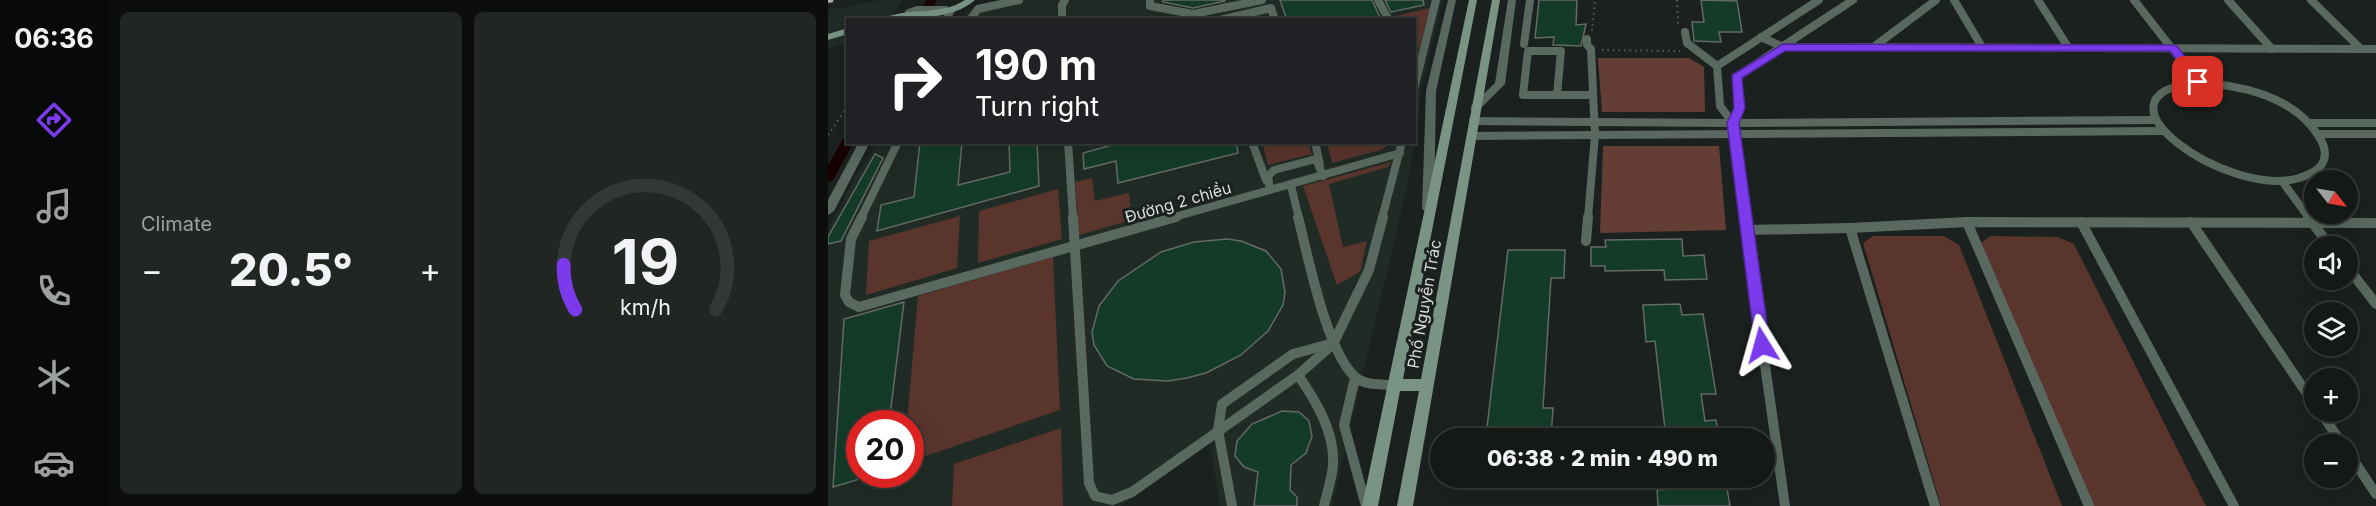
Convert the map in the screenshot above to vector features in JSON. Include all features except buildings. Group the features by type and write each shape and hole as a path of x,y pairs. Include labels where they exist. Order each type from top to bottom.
{"main road":[{"path":"892,18 914,12 946,13 971,0"},
{"name":"Phố Nguyễn Trác","path":"1368,506 1395,385 1473,0"},
{"name":"Phố Nguyễn Trác","path":"1405,506 1496,0"},
{"path":"828,38 846,32"},
{"path":"1395,385 1427,385"}],"street":[{"name":"Phố Nguyễn Trác","path":"1427,227 1431,91 1452,0"},
{"path":"1475,108 1500,84 1512,0"},
{"path":"828,211 864,144"}],"lane":[{"path":"971,18 978,9 1019,0"},
{"path":"1062,18 1063,0"},
{"path":"1150,0 1150,6 1190,14 1262,0"},
{"path":"1378,0 1388,18"},
{"path":"1416,71 1436,0"},
{"path":"1520,0 1530,0 1524,44"},
{"path":"1717,66 1819,0"},
{"path":"1733,123 1740,108 1736,77 1853,0"},
{"path":"1875,46 1936,0"},
{"path":"1954,0 1982,46"},
{"path":"2038,0 2068,47"},
{"path":"2134,0 2198,82"},
{"path":"2228,0 2272,49"},
{"path":"2311,0 2361,49"},
{"path":"1228,18 1271,8 1274,18"},
{"path":"1685,32 1687,43 1717,66 1720,106 1733,123 1785,506"},
{"path":"1761,37 1783,47 2376,49"},
{"path":"1586,241 1595,122 1591,49 1587,45 1587,39"},
{"path":"1557,95 1561,51 1528,51 1523,95 1557,95 1593,95"},
{"path":"2198,82 2221,83 2270,97 2310,123 2320,134 2326,161 2318,171 2302,178 2282,181 2255,179 2226,172 2178,147 2162,131 2155,120 2152,108 2156,97 2165,89 2198,82"},
{"path":"1473,121 1733,123 2155,120"},
{"path":"2310,123 2376,123"},
{"path":"1470,136 2162,131"},
{"path":"2320,134 2376,134"},
{"name":"Đường 2 chiều","path":"897,144 851,239 845,295 853,305 859,307 1270,190 1291,186 1400,153"},
{"path":"1068,144 1090,491 1103,500 1122,497 1298,375 1333,344 1369,270 1402,144"},
{"path":"1253,144 1270,190"},
{"path":"1315,144 1323,176"},
{"path":"1270,190 1268,174 1283,167 1316,159 1323,176"},
{"path":"2282,181 2304,213"},
{"path":"1291,186 1333,344 1355,378 1372,384 1395,385"},
{"path":"1746,230 1967,222 2304,224"},
{"path":"1967,222 2089,506"},
{"path":"2082,222 2234,506"},
{"path":"2191,222 2304,389"},
{"path":"2312,224 2322,236"},
{"path":"2358,224 2376,224"},
{"path":"1850,228 1935,506"},
{"path":"2358,280 2376,303"},
{"path":"1232,506 1218,430 1222,404 1293,354 1333,344"},
{"path":"1298,375 1330,438 1334,456 1324,506"},
{"path":"1355,378 1344,425 1368,506"},
{"path":"2358,467 2376,494"}],"path":[{"path":"1594,0 1591,49 1698,52"},
{"path":"828,135 846,109"}],"shaded area":[{"path":"880,0 904,0 889,18 846,18 846,43 828,49 828,10"},
{"path":"1003,0 1443,0 1422,88 1416,133 1416,18 960,18 974,6"},
{"path":"1430,8 1418,53 1416,54 1416,18 1392,17"},
{"path":"1598,58 1689,58 1704,67 1705,112 1602,112"},
{"path":"876,144 1414,144 1409,178 1332,506 1220,506 1210,444 1121,506 828,506 828,230 855,177"},
{"path":"1263,144 1308,144 1312,154 1268,165"},
{"path":"1327,144 1391,144 1380,150 1332,163"},
{"path":"1603,146 1719,146 1726,230 1600,233"},
{"path":"1391,162 1388,167 1329,184 1343,247 1367,241 1360,272 1337,285 1303,186"},
{"path":"1092,178 1095,201 1129,193 1132,220 1079,235 1075,182"},
{"path":"1058,189 1062,239 978,263 979,211"},
{"path":"960,216 957,268 866,295 869,241"},
{"path":"1873,236 1944,236 1959,245 2062,506 1941,506 1863,243"},
{"path":"1990,236 2058,237 2074,244 2206,506 2091,506 1981,243"},
{"path":"1053,257 1060,410 924,457 924,410 908,410 918,296"},
{"path":"1061,428 1063,506 952,506 954,464"}],"waterway":[{"path":"919,18 932,0"},
{"path":"828,177 847,144"}],"railway":[{"path":"828,1 833,0"}],"route":[{"path":"1762,345 1733,123 1740,108 1736,77 1783,47 2173,48 2198,82"}]}
